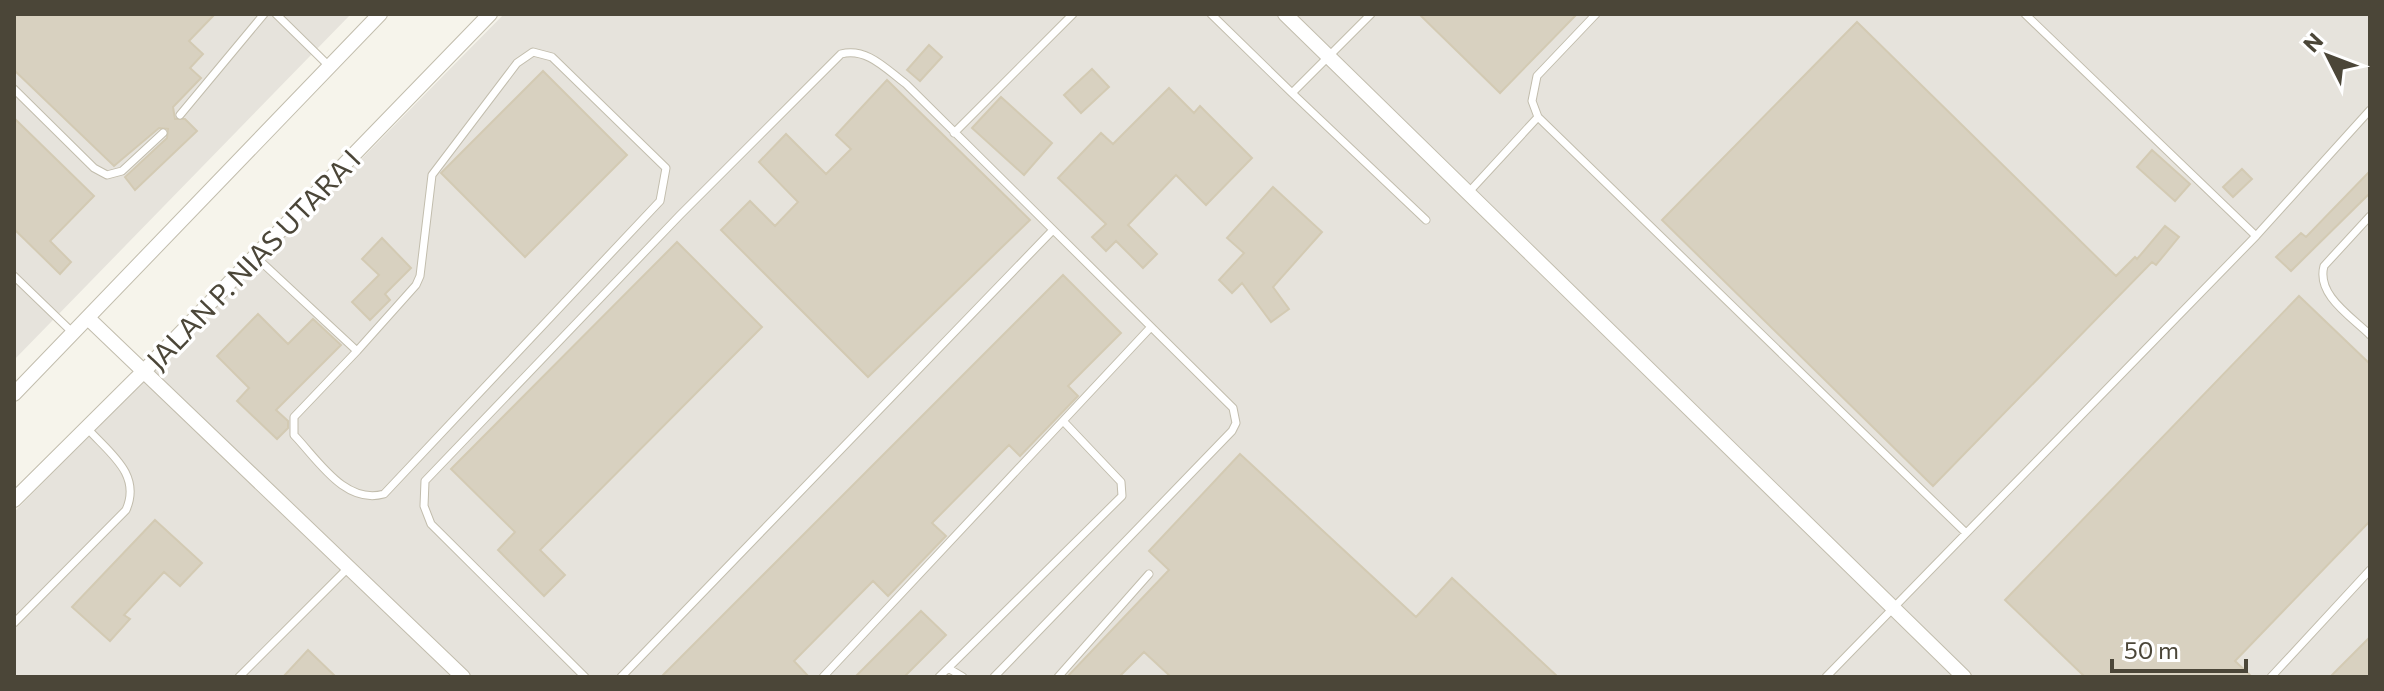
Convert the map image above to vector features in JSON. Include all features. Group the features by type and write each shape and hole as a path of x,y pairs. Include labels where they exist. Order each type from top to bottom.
{"street":[{"name":"JALAN P. NIAS UTARA I","path":"14,500 145,370 490,14"},
{"path":"1285,14 1964,677"},
{"path":"14,394 377,15"},
{"path":"89,319 463,677"}],"lane":[{"path":"180,115 264,14"},
{"path":"276,14 328,65"},
{"path":"954,133 1073,14"},
{"path":"1211,14 1426,220"},
{"path":"1292,93 1371,14"},
{"path":"1596,14 1537,76 1532,101 1538,117 1966,533"},
{"path":"2025,14 2256,236"},
{"path":"533,52 552,57 666,168 660,201 384,494 373,497 362,497 344,488 294,435 294,417 357,351 420,276 432,175 517,63 533,52"},
{"path":"585,677 431,524 424,506 425,481 680,215 841,54 859,52 906,84 1051,232 1233,408 1236,423 1232,431 994,677"},
{"path":"14,89 94,168 107,175 122,171 163,133"},
{"path":"1826,677 2256,236 2370,110"},
{"path":"1468,193 1538,117"},
{"path":"2370,216 2324,266 2321,275 2327,293 2370,335"},
{"path":"621,677 1051,232"},
{"path":"255,257 357,351"},
{"path":"14,276 74,334"},
{"path":"823,677 1065,423 1150,328"},
{"path":"939,677 1122,496 1121,482 1065,423"},
{"path":"14,623 126,510 133,494 129,473 87,428"},
{"path":"239,677 349,566"},
{"path":"2271,677 2370,570"},
{"path":"1058,677 1149,574"},
{"path":"948,668 963,677"}],"shaded area":[{"path":"14,14 351,14 14,360"},
{"path":"504,14 2370,14 2370,677 14,677 14,512"}],"building":[{"path":"14,14 215,14 189,41 203,54 190,68 201,78 173,107 175,119 185,119 197,131 135,190 125,177 167,138 168,129 159,128 114,166 14,70"},
{"path":"1419,14 1577,14 1500,93"},
{"path":"1857,22 2116,276 2135,257 2137,259 2165,226 2179,237 2156,265 2152,262 1933,486 1662,220"},
{"path":"929,45 942,57 920,81 907,70"},
{"path":"1092,69 1109,87 1081,113 1064,95"},
{"path":"543,71 627,155 525,257 441,173"},
{"path":"887,80 1030,220 868,377 721,230 750,201 775,226 798,202 759,162 786,134 826,174 851,149 836,135"},
{"path":"1169,88 1194,113 1200,106 1252,158 1206,205 1176,175 1128,225 1157,254 1143,268 1116,241 1106,251 1092,237 1106,224 1058,178 1101,133 1113,144"},
{"path":"1001,97 1052,143 1024,175 972,128"},
{"path":"14,118 94,196 50,241 71,262 60,274 14,229"},
{"path":"2152,150 2190,184 2175,201 2137,167"},
{"path":"2242,169 2252,179 2233,197 2223,187"},
{"path":"2370,171 2370,193 2291,271 2276,257 2301,233 2306,237"},
{"path":"1273,187 1322,232 1273,287 1289,309 1271,322 1242,283 1232,293 1219,280 1244,253 1227,238"},
{"path":"382,238 411,268 385,294 390,300 370,320 352,302 379,275 362,259"},
{"path":"677,242 762,327 540,550 565,575 544,596 498,550 515,532 451,469"},
{"path":"1063,275 1121,333 1068,386 1078,396 1020,456 1009,445 932,523 946,536 888,596 873,581 794,661 809,677 661,677"},
{"path":"2299,296 2370,364 2370,521 2235,661 2252,677 2085,677 2005,600"},
{"path":"258,314 288,344 313,319 341,345 276,410 288,421 288,428 277,439 237,401 249,388 217,356"},
{"path":"1240,454 1416,617 1452,578 1558,677 1171,677 1144,652 1119,677 1067,677 1169,570 1149,551"},
{"path":"155,520 202,563 180,586 164,572 124,615 130,619 110,641 72,607"},
{"path":"921,611 946,635 904,677 855,677"},
{"path":"2370,637 2370,677 2330,677"},
{"path":"308,650 336,677 283,677"}]}
